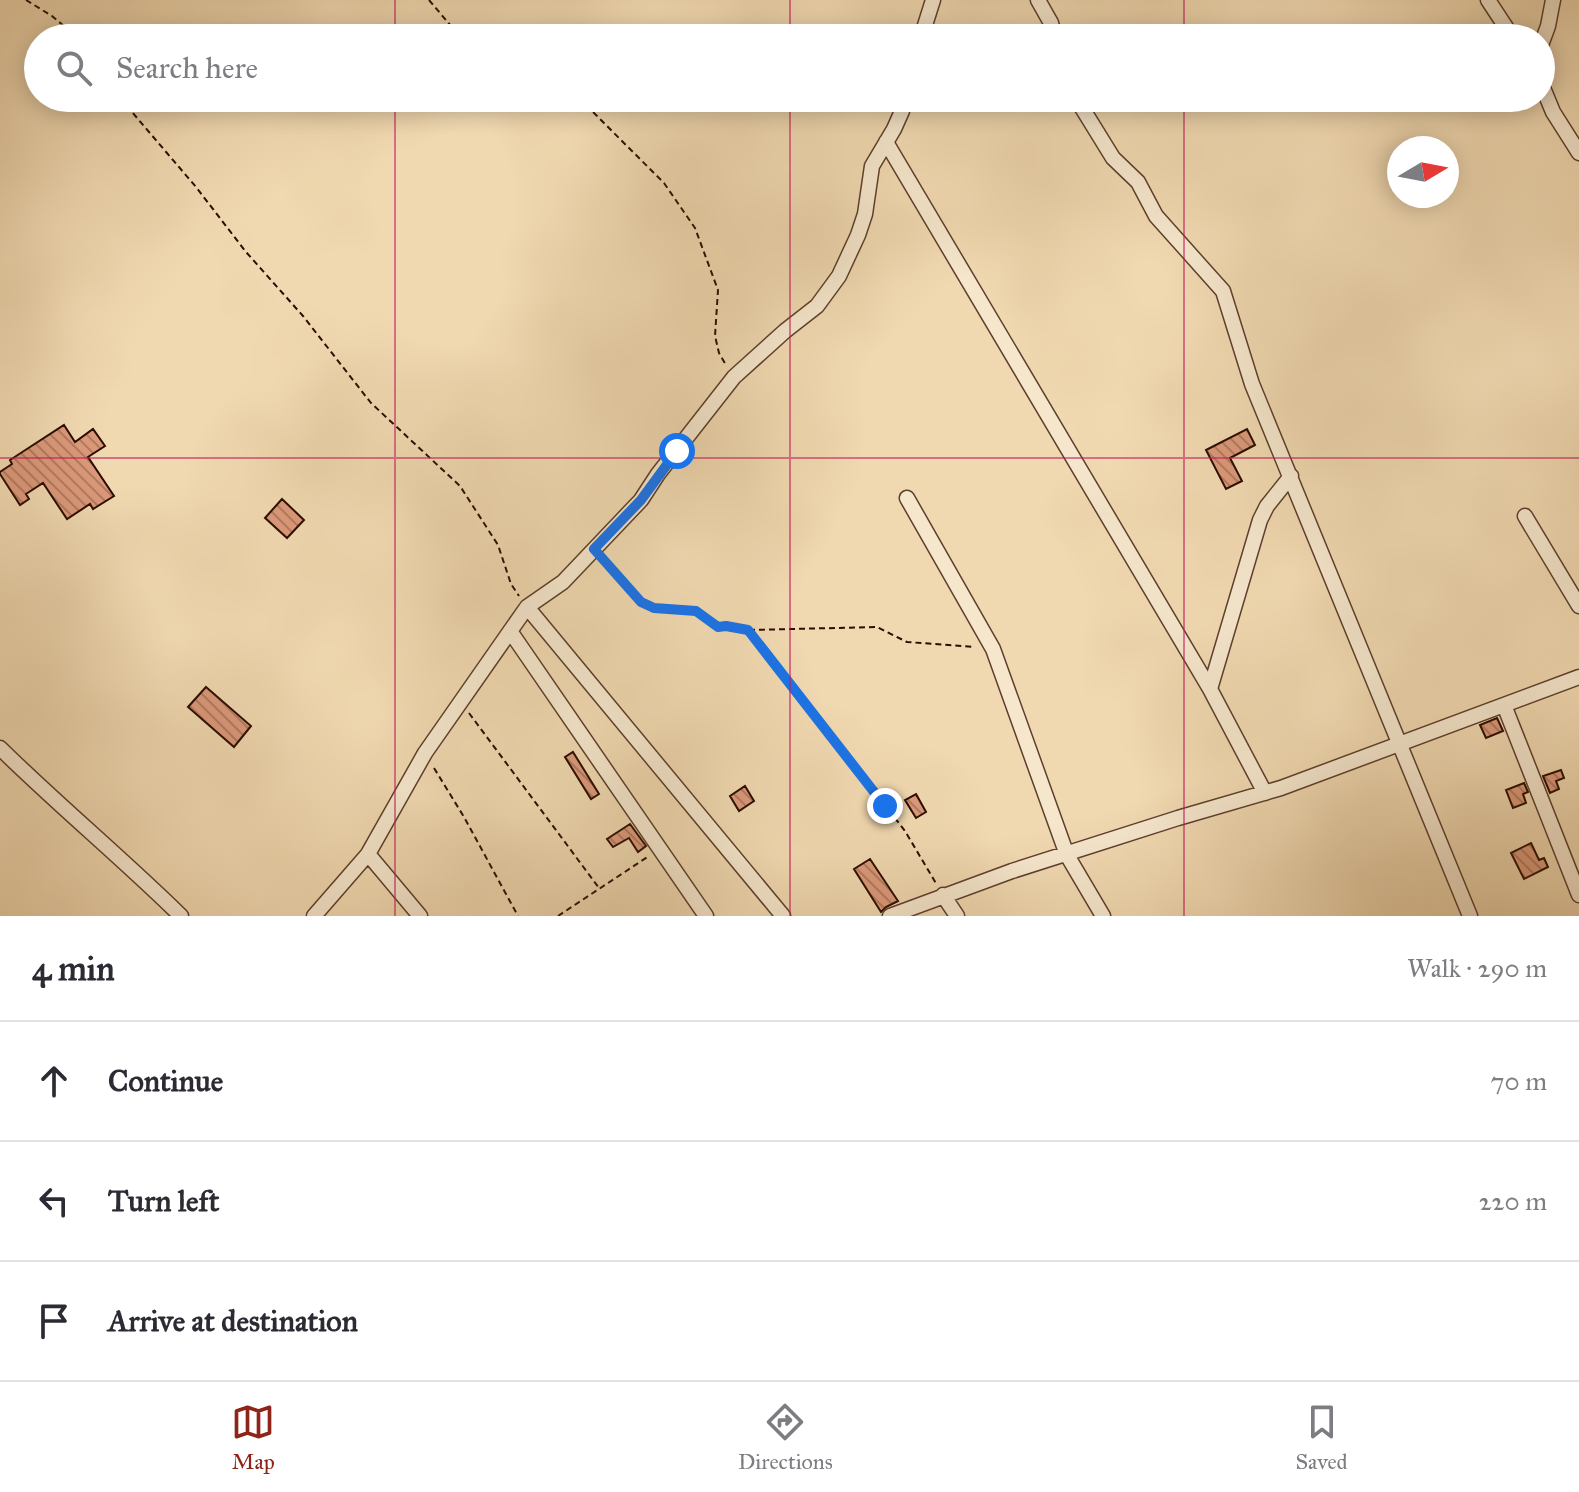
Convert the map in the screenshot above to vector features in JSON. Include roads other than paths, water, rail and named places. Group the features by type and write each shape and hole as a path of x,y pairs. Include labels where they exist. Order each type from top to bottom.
{"street":[{"path":"925,24 933,0"},
{"path":"1038,0 1051,24"},
{"path":"1488,0 1504,24"},
{"path":"1548,24 1553,0"},
{"path":"314,916 368,854 425,753 527,607 563,582 641,500 734,377 817,306 839,276 865,214 872,166 901,112"},
{"path":"1085,112 1113,158 1138,182 1156,216 1223,291 1252,384 1470,916"},
{"path":"1553,112 1579,153"},
{"path":"886,142 1210,689 1265,793"},
{"path":"1210,689 1260,520 1291,476"},
{"path":"907,498 993,649 1067,855 1103,916"},
{"path":"1525,516 1579,606"},
{"path":"527,607 783,916"},
{"path":"510,631 706,916"},
{"path":"890,916 943,895 1178,818 1265,793 1579,677"},
{"path":"1504,705 1579,895"},
{"path":"0,748 181,916"},
{"path":"368,854 420,916"},
{"path":"943,895 957,916"}]}
